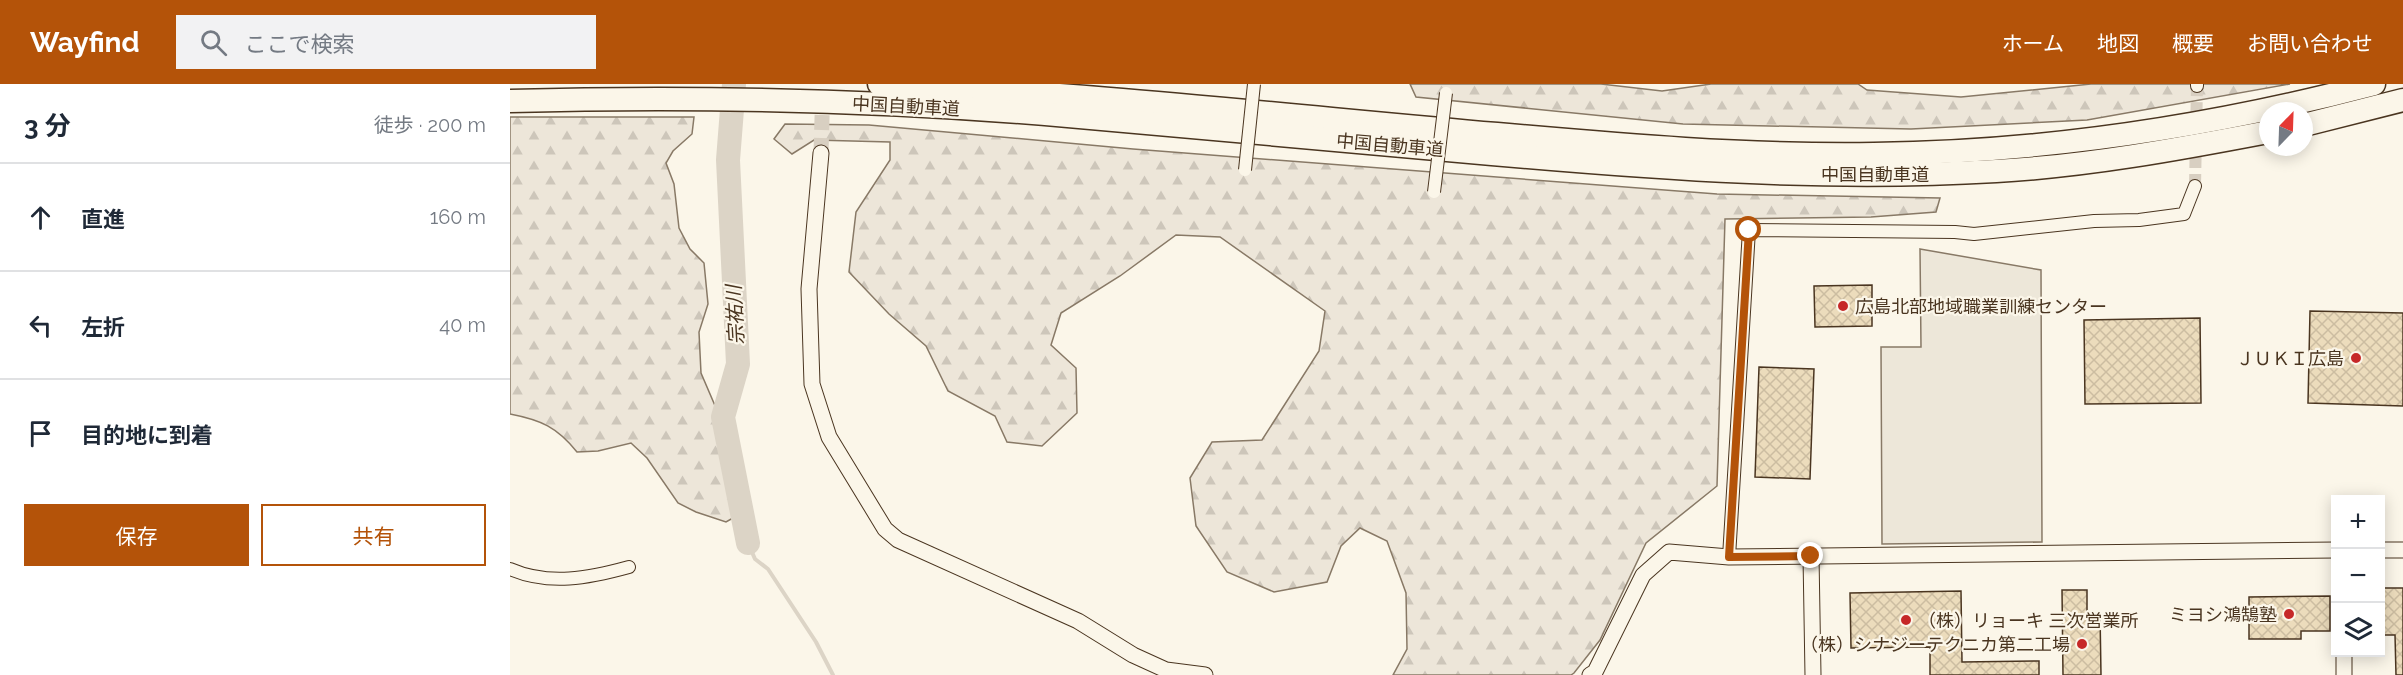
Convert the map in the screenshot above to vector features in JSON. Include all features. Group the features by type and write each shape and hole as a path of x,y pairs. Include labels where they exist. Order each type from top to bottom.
{"highway":[{"name":"中国自動車道","path":"879,84 1065,95 1619,145 1750,152 1873,154 1998,149 2101,139 2230,117 2308,101 2374,84"},
{"name":"中国自動車道","path":"510,101 757,100 905,106 1063,116 1613,165 1747,173 1877,175 1998,171 2104,160 2259,134"},
{"path":"2313,123 2403,100"}],"street":[{"path":"1245,170 1254,84"},
{"path":"1434,192 1446,93"},
{"path":"821,153 809,289 813,384 829,437 885,529 898,540 1078,621 1133,655 1167,670 1205,675"},
{"path":"1729,557 1749,230 1974,234 2094,221 2139,220 2184,214 2195,186"},
{"path":"1590,675 1595,672 1643,575 1668,552 1729,557 2331,550"},
{"path":"2385,550 2403,550"},
{"path":"1811,556 1813,675"},
{"path":"510,569 523,575 558,580 600,575 629,567"},
{"path":"2344,657 2344,675"}],"green space":[{"path":"1410,84 1601,84 1662,91 1711,84 1858,84 1867,90 1961,97 2091,84 2290,84 2087,120 1911,129 1683,124 1416,97"},
{"path":"510,117 694,117 692,134 673,151 666,163 674,184 679,228 690,249 704,263 708,304 699,332 701,373 716,408 733,518 726,522 678,503 647,458 631,443 598,451 577,452 570,443 548,426 510,414"},
{"path":"785,124 869,125 1133,149 1717,194 1940,198 1936,212 1871,217 1725,219 1717,486 1646,543 1600,640 1571,675 1393,675 1407,649 1406,593 1387,541 1360,528 1341,546 1327,582 1274,592 1227,572 1196,526 1190,478 1212,442 1262,440 1319,351 1325,311 1220,237 1176,235 1120,276 1061,313 1051,345 1076,368 1077,413 1042,446 1007,442 995,416 948,391 926,346 889,314 849,272 856,212 890,160 890,142 814,140 792,154 774,139"}],"shaded area":[{"path":"1920,249 2041,270 2042,542 1882,544 1881,347 1921,347"}],"building":[{"name":"広島北部地域職業訓練センター","path":"1872,285 1872,326 1815,327 1814,286"},
{"name":"ＪＵＫＩ広島","path":"2310,311 2403,313 2403,406 2308,403"},
{"path":"2200,318 2201,403 2085,404 2084,320"},
{"path":"1759,367 1814,369 1810,479 1755,477"},
{"path":"2385,588 2403,588 2403,675 2396,675 2395,635 2385,635"},
{"name":"（株）シナジーテクニカ第二工場","path":"2062,590 2087,590 2087,613 2100,613 2101,675 2063,675"},
{"name":"（株）リョーキ 三次営業所","path":"1961,591 1962,662 2039,661 2039,675 1930,675 1930,647 1851,648 1850,593"},
{"name":"ミヨシ鴻鵠塾","path":"2330,596 2330,631 2301,631 2301,639 2249,639 2249,597"}],"waterway":[{"name":"宗祐川","path":"734,84 728,160 738,364 723,417 748,543"},
{"path":"748,543 755,559 768,569 816,642 833,675"}],"tunnel":[{"path":"821,153 823,84"},
{"path":"2195,186 2197,86"}],"place":[{"name":"広島北部地域職業訓練センター","path":"1843,306"},
{"name":"ＪＵＫＩ広島","path":"2356,358"},
{"name":"ミヨシ鴻鵠塾","path":"2289,614"},
{"name":"（株）リョーキ 三次営業所","path":"1906,620"},
{"name":"（株）シナジーテクニカ第二工場","path":"2082,644"}],"route":[{"path":"1749,230 1729,557 1811,556"}]}
